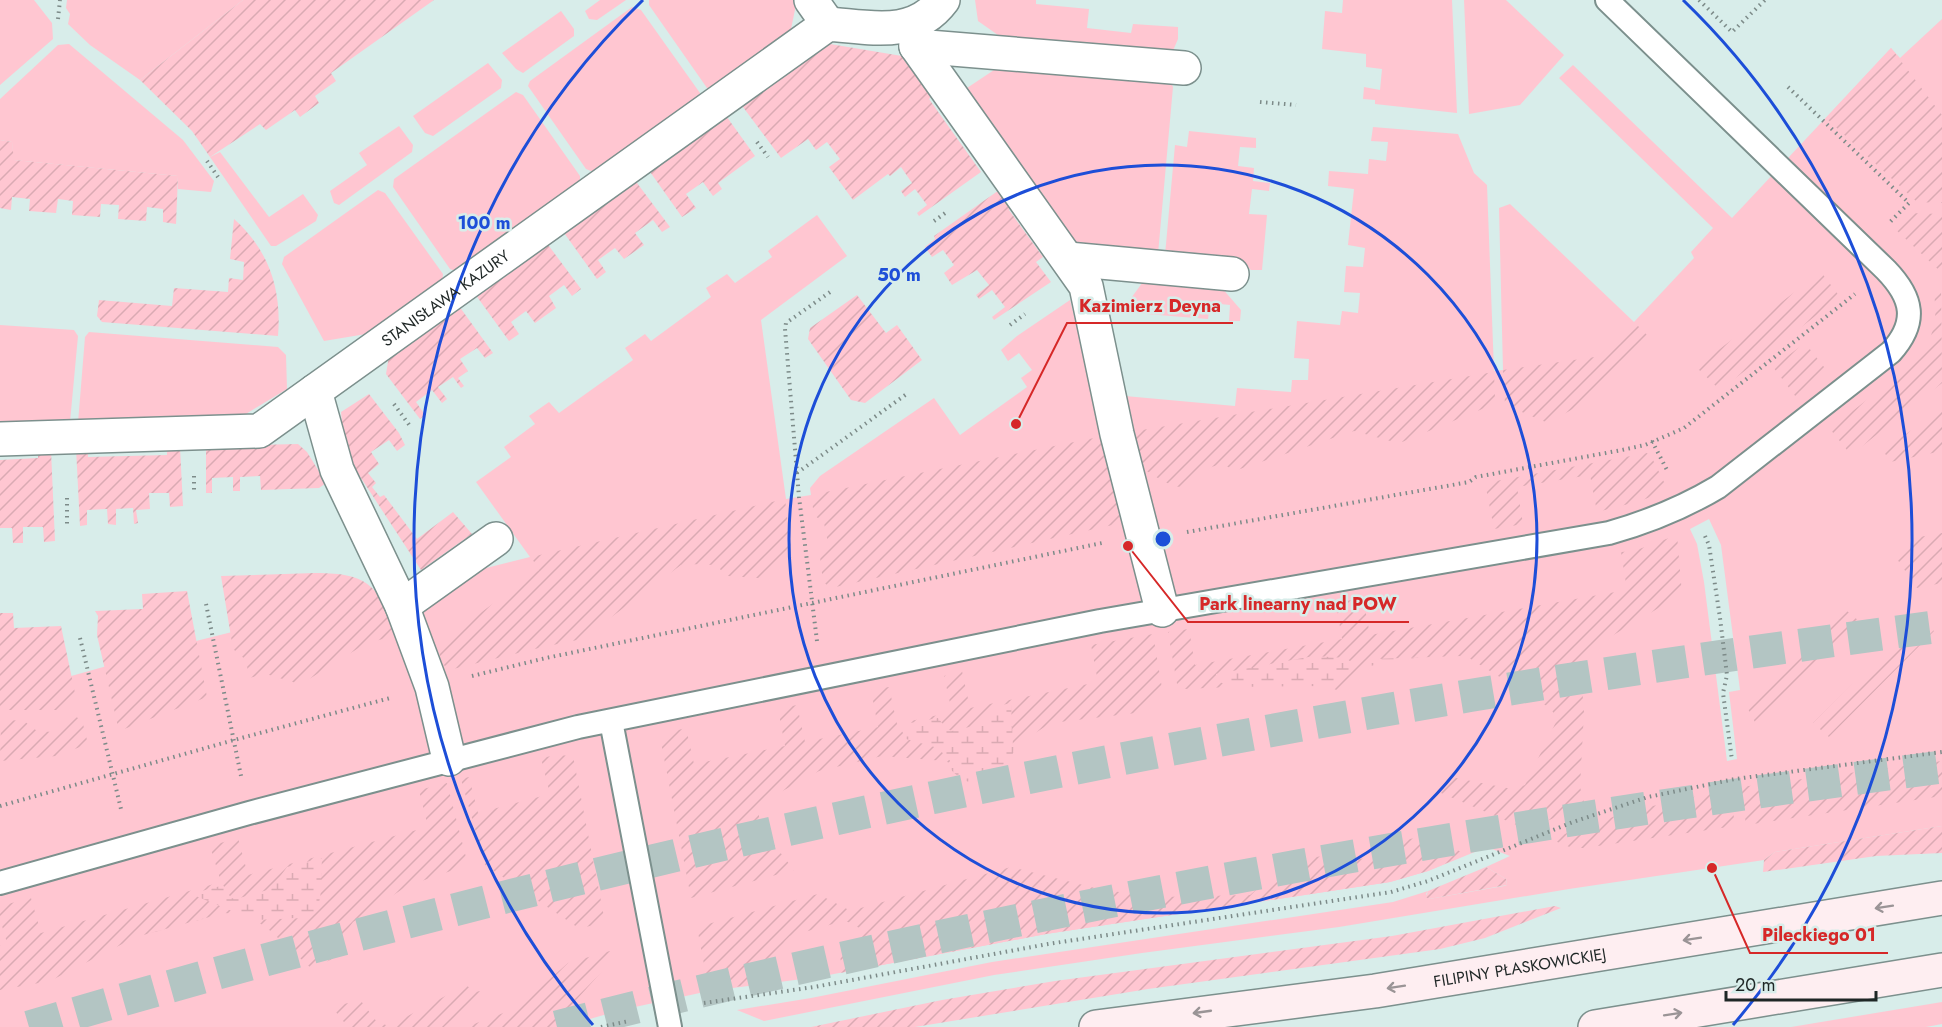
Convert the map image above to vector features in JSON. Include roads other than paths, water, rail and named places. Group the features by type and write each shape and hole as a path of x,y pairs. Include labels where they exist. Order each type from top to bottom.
{"main road":[{"name":"FILIPINY PŁASKOWICKIEJ","path":"1096,1027 1375,991 1942,898"},
{"path":"1595,1027 1942,970"}],"street":[{"name":"STANISŁAWA KAZURY","path":"0,439 259,430 315,391 819,12 916,35 943,0"},
{"path":"916,35 1184,68"},
{"path":"916,35 1086,286 1117,434 1162,610"},
{"path":"1068,259 1232,274"},
{"path":"315,391 337,470 402,606 432,687 449,759"},
{"path":"402,606 496,538"}],"lane":[{"path":"0,883 449,759 611,720 1162,610 1609,532 1658,518 1718,487 1891,352 1907,327 1910,317 1909,308 1902,289 1886,270 1607,0"},
{"path":"611,720 670,1027"}],"tunnel":[{"path":"29,1027 351,937 513,895 675,855 1002,783 1166,750 1559,681 1942,626"},
{"path":"557,1027 900,945 1245,876 1593,816 1942,767"}],"place":[{"name":"Kazimierz Deyna","path":"1016,424"},
{"name":"Park linearny nad POW","path":"1128,546"},
{"name":"Pileckiego 01","path":"1712,868"}]}
